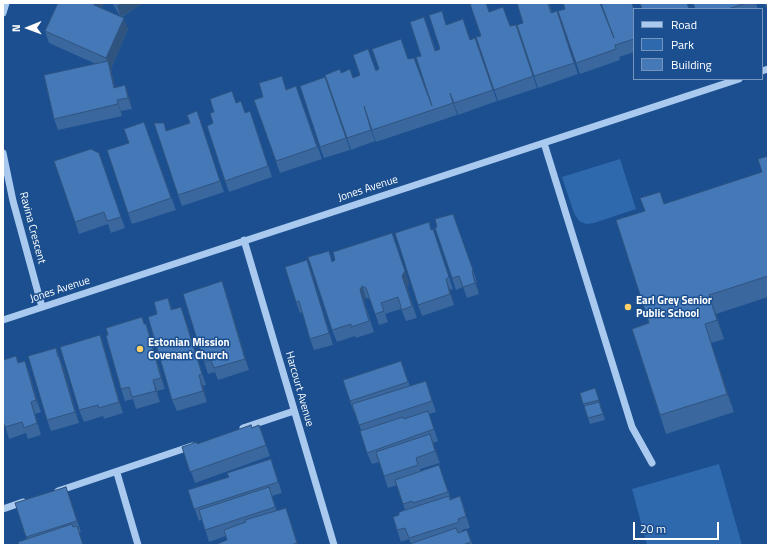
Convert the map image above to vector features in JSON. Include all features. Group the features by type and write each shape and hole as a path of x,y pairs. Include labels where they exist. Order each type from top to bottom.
{"street":[{"path":"3,13 6,3"},
{"name":"Jones Avenue","path":"3,320 736,80"},
{"path":"544,143 632,427 652,463"},
{"name":"Ravina Crescent","path":"3,154 13,201 42,308"},
{"name":"Harcourt Avenue","path":"244,240 334,545"},
{"path":"238,430 294,411"},
{"path":"48,494 117,473 200,444"},
{"path":"117,473 138,545"},
{"path":"3,509 33,499"}],"green space":[{"path":"620,159 636,209 594,223 586,224 579,221 574,213 562,177"},
{"path":"719,464 742,545 647,545 632,489"}],"building":[{"path":"58,3 95,3 94,5 124,18 106,58 45,31"},
{"path":"486,3 489,12 503,7 510,26 516,25 533,76 494,90 476,37 481,36 470,4"},
{"path":"517,3 548,3 551,13 557,11 574,63 534,76 517,25 523,23"},
{"path":"563,3 600,3 614,38 601,3 632,3 633,8 633,39 615,45 616,49 576,63 558,11 565,9"},
{"path":"640,3 687,3 689,8 642,8"},
{"path":"693,3 746,3 731,8 695,8"},
{"path":"442,11 446,25 463,19 470,40 475,38 493,90 454,103 450,93 453,103 372,130 364,106 371,130 347,138 325,75 340,69 341,73 350,69 353,78 360,75 353,55 368,49 376,71 379,69 372,49 401,39 408,59 414,58 432,106 416,57 421,56 410,22 424,17 435,51 440,49 429,15"},
{"path":"108,61 114,88 125,85 128,98 117,100 118,104 54,119 44,75"},
{"path":"282,76 286,90 296,86 317,147 276,161 254,100 263,97 259,83"},
{"path":"325,77 346,138 320,147 300,86"},
{"path":"232,91 236,103 241,101 245,113 250,111 268,166 225,181 207,126 213,123 210,113 214,112 210,99"},
{"path":"197,111 220,181 178,195 154,123 164,123 166,131 190,123 187,115"},
{"path":"144,122 171,198 128,213 107,150 129,143 124,129"},
{"path":"91,149 99,153 121,217 107,221 104,212 75,222 54,161"},
{"path":"768,156 768,276 709,295 717,320 705,324 727,394 660,415 632,329 649,323 616,220 645,211 640,198 660,192 664,204 762,172 758,159"},
{"path":"453,214 473,270 475,283 463,287 459,276 452,278 435,228 437,227 435,219"},
{"path":"429,222 431,230 433,229 449,277 446,279 450,294 418,305 395,233"},
{"path":"392,233 405,271 402,276 412,306 402,310 398,297 381,303 384,311 375,314 366,288 362,286 360,290 369,321 351,327 351,324 332,330 308,257 329,251 332,262 335,260 333,252"},
{"path":"307,260 329,333 310,339 299,301 296,302 285,267"},
{"path":"222,281 245,359 214,368 211,360 204,362 183,294"},
{"path":"168,298 171,310 181,307 202,374 199,375 203,391 172,400 148,317 157,314 154,302"},
{"path":"142,317 144,324 146,324 161,378 153,380 156,391 132,397 129,387 121,389 106,336 108,335 106,328"},
{"path":"100,335 119,402 99,408 98,405 79,410 60,347"},
{"path":"56,348 75,412 47,420 28,356"},
{"path":"16,356 18,363 25,361 36,400 31,402 37,423 24,428 22,422 5,427 3,421 3,360"},
{"path":"401,361 408,382 350,401 343,380"},
{"path":"426,381 432,401 359,425 352,404"},
{"path":"595,388 599,400 583,404 580,393"},
{"path":"599,402 603,414 588,418 584,406"},
{"path":"428,411 434,429 367,453 360,431 403,417 404,419"},
{"path":"251,425 252,428 259,425 266,445 190,472 182,447 197,442 197,444"},
{"path":"430,434 435,451 416,458 418,465 384,476 376,452"},
{"path":"271,459 278,482 194,509 188,490 229,477 227,473"},
{"path":"439,465 448,492 413,503 412,501 403,504 395,480"},
{"path":"66,487 77,521 26,537 15,503"},
{"path":"269,487 275,507 205,530 199,510"},
{"path":"449,496 450,500 460,496 466,516 458,519 459,522 409,538 405,528 397,530 393,517 399,515 399,512"},
{"path":"286,508 297,543 291,545 217,544 227,540 224,530 246,522 245,520"},
{"path":"72,524 73,527 77,526 83,545 19,545 18,542"},
{"path":"456,528 458,533 467,530 471,542 463,545 407,545"}],"place":[{"name":"Earl Grey Senior Public School","path":"628,307"},
{"name":"Estonian Mission Covenant Church","path":"140,349"}]}
